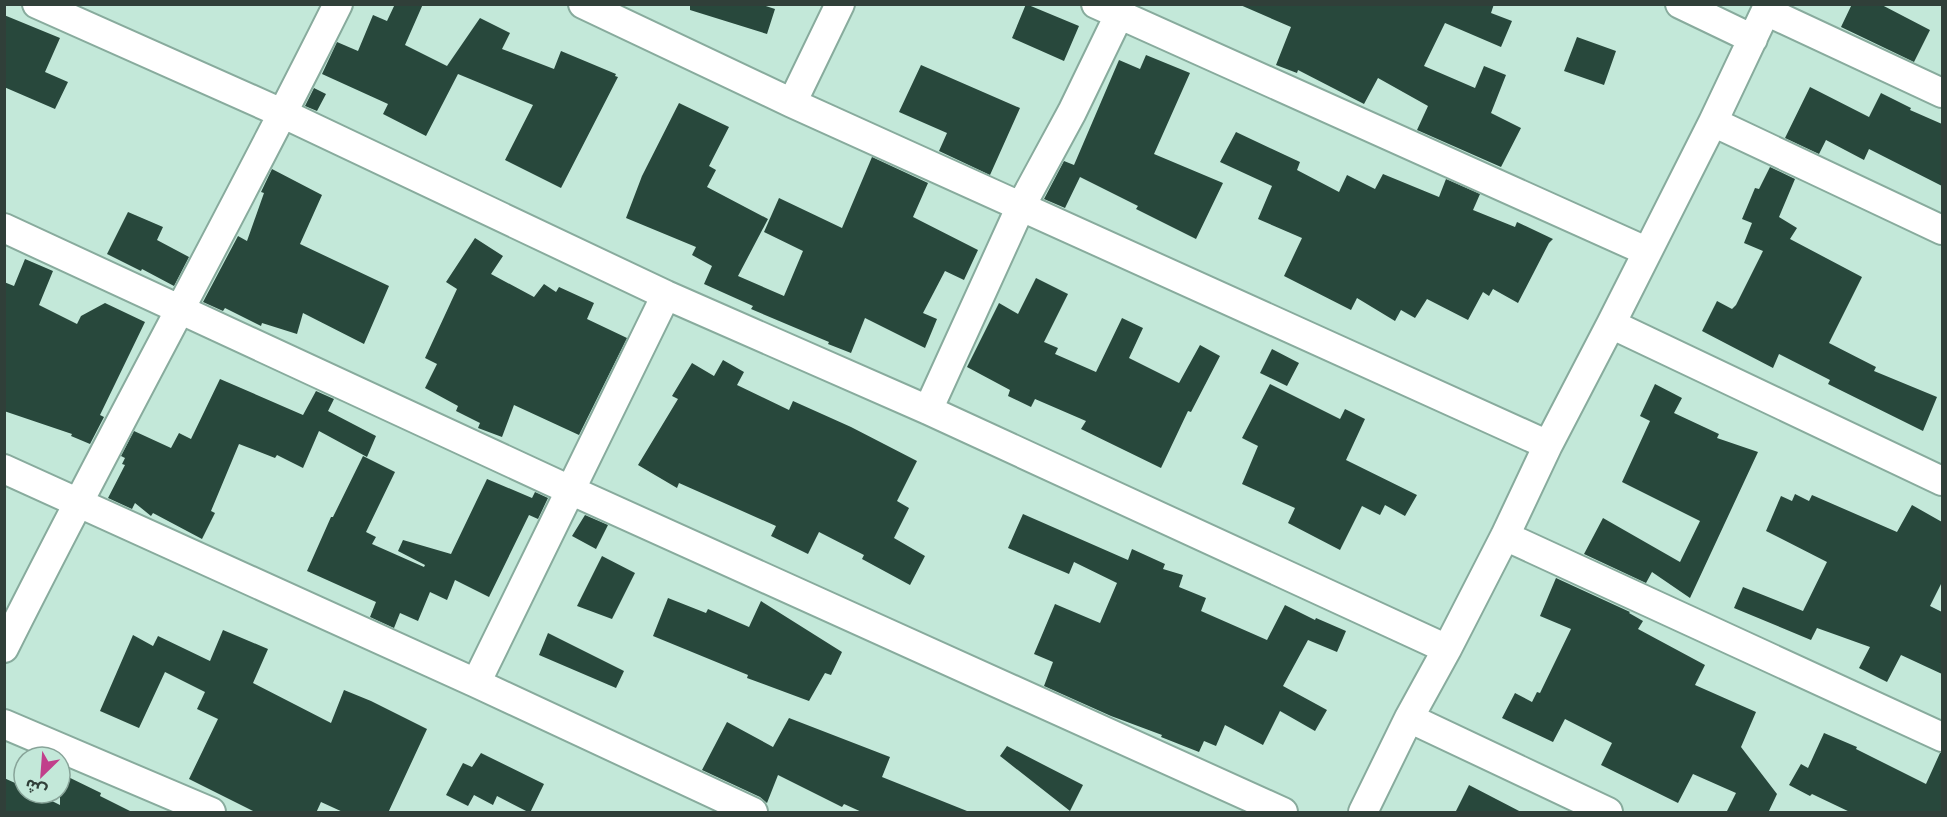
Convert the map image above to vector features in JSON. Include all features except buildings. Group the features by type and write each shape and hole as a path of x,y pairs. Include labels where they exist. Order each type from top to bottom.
{"street":[{"path":"37,4 284,114 666,295 928,410 1447,649"},
{"path":"4,648 77,502 284,114 338,4"},
{"path":"583,4 792,103 1548,445"},
{"path":"792,103 840,4"},
{"path":"1680,4 1753,39"},
{"path":"1363,813 1409,718 1447,649 1713,122 1767,8 1942,93"},
{"path":"928,410 1021,206 1072,112 1108,10 1646,251"},
{"path":"1713,122 1942,230"},
{"path":"4,228 182,308 570,490 1283,813"},
{"path":"476,683 666,295"},
{"path":"1611,324 1942,481"},
{"path":"4,469 476,683 725,807 753,813"},
{"path":"1504,536 1942,737"},
{"path":"1409,718 1608,813"},
{"path":"4,724 211,813"}]}
